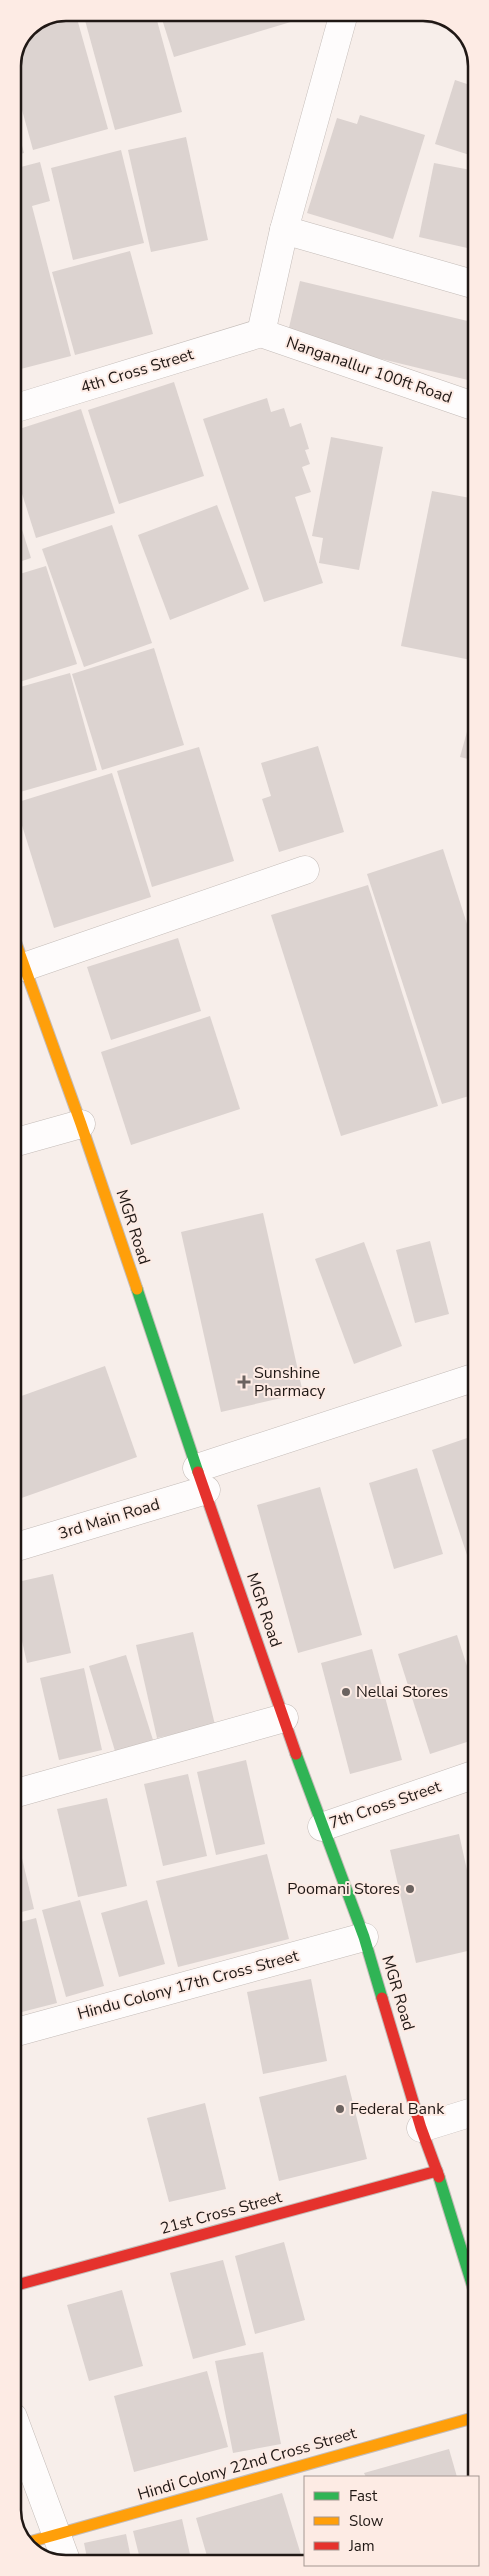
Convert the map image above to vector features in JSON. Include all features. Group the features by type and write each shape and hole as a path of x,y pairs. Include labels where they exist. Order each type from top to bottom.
{"street":[{"path":"261,333 284,230 342,21"},
{"path":"284,230 468,283"},
{"name":"Nanganallur 100ft Road","path":"261,333 468,404"},
{"name":"4th Cross Street","path":"21,407 261,333"},
{"path":"24,967 305,870"},
{"name":"MGR Road","path":"21,958 82,1124 201,1479 322,1827 364,1937 421,2128 437,2171 468,2272"},
{"path":"21,1141 82,1124"},
{"name":"3rd Main Road","path":"21,1545 468,1380"},
{"path":"21,1792 284,1718"},
{"name":"7th Cross Street","path":"322,1827 468,1777"},
{"name":"Hindu Colony 17th Cross Street","path":"21,2031 364,1937"},
{"path":"421,2128 468,2113"},
{"name":"21st Cross Street","path":"21,2284 437,2171"},
{"name":"Hindi Colony 22nd Cross Street","path":"33,2541 468,2419"},
{"path":"21,2439 64,2555"}],"building":[{"path":"78,21 108,129 33,150 21,106 22,57 29,41 41,29 57,22"},
{"path":"85,21 157,21 182,112 115,130"},
{"path":"163,21 294,21 174,57"},
{"path":"418,21 432,22 440,26"},
{"path":"455,80 468,84 468,154 435,144"},
{"path":"360,115 425,135 393,239 307,213 337,118 357,124"},
{"path":"186,137 208,240 151,252 128,150"},
{"path":"21,142 24,153 21,154"},
{"path":"121,150 144,243 73,260 51,168"},
{"path":"40,162 50,201 32,206 71,356 21,369 21,167"},
{"path":"434,163 468,169 468,248 419,237"},
{"path":"130,251 153,334 75,355 52,272"},
{"path":"300,281 468,321 468,380 287,336"},
{"path":"174,382 204,476 119,504 88,410"},
{"path":"267,398 271,412 284,408 290,427 301,423 309,449 305,450 310,464 302,467 311,492 295,497 323,583 264,602 203,419"},
{"path":"81,409 115,513 36,538 21,490 21,428"},
{"path":"331,437 383,447 359,570 319,563 323,538 312,536"},
{"path":"432,491 468,498 468,659 401,646"},
{"path":"217,505 249,589 170,620 138,535"},
{"path":"112,525 152,643 84,667 42,549"},
{"path":"21,526 31,558 21,561"},
{"path":"46,566 77,664 21,682 21,574"},
{"path":"154,648 184,745 102,770 72,674"},
{"path":"70,673 97,770 21,792 21,687"},
{"path":"468,728 468,759 460,757"},
{"path":"318,746 344,832 279,852 262,799 271,796 261,763"},
{"path":"199,747 234,861 152,887 117,771"},
{"path":"112,773 151,897 54,928 21,822 21,801"},
{"path":"443,849 468,927 468,1096 442,1104 367,874"},
{"path":"368,885 438,1106 341,1136 271,915"},
{"path":"178,938 201,1011 111,1040 87,967"},
{"path":"210,1016 240,1109 131,1145 101,1052"},
{"path":"263,1213 303,1393 221,1412 181,1232"},
{"path":"430,1241 449,1314 415,1323 396,1250"},
{"path":"364,1242 402,1346 354,1364 315,1259"},
{"path":"105,1366 137,1457 21,1498 21,1396"},
{"path":"468,1438 468,1558 432,1450"},
{"path":"417,1468 443,1554 394,1569 369,1483"},
{"path":"320,1487 362,1635 298,1653 257,1505"},
{"path":"53,1574 71,1653 27,1663 21,1636 21,1581"},
{"path":"193,1632 215,1725 157,1738 136,1645"},
{"path":"457,1635 468,1669 468,1742 430,1754 398,1654"},
{"path":"372,1649 402,1760 350,1774 321,1663"},
{"path":"126,1655 153,1740 115,1751 89,1666"},
{"path":"84,1668 102,1750 59,1760 40,1678"},
{"path":"246,1760 265,1844 216,1855 197,1772"},
{"path":"188,1774 207,1856 163,1866 144,1784"},
{"path":"107,1798 127,1886 78,1897 57,1809"},
{"path":"459,1834 468,1875 468,1951 416,1963 390,1850"},
{"path":"21,1854 34,1909 21,1912"},
{"path":"267,1854 289,1939 178,1967 156,1881"},
{"path":"80,1900 104,1986 66,1997 42,1910"},
{"path":"147,1900 165,1964 119,1977 101,1913"},
{"path":"36,1918 57,2003 21,2012 21,1922"},
{"path":"311,1979 327,2061 263,2074 247,1992"},
{"path":"346,2075 367,2159 279,2181 259,2097"},
{"path":"205,2103 226,2189 169,2202 147,2118"},
{"path":"284,2242 305,2320 255,2334 235,2256"},
{"path":"223,2260 246,2345 193,2359 170,2273"},
{"path":"122,2290 143,2366 89,2381 67,2305"},
{"path":"263,2352 281,2444 233,2453 215,2361"},
{"path":"207,2371 228,2447 134,2472 114,2396"},
{"path":"449,2449 457,2476 366,2476 364,2473"},
{"path":"282,2493 301,2555 207,2555 196,2518"},
{"path":"182,2519 190,2555 139,2555 133,2531"},
{"path":"126,2534 130,2555 86,2555 84,2543"}],"traffic: fast":[{"path":"137,1289 198,1472"},
{"path":"296,1754 364,1937 382,1998"},
{"path":"439,2177 468,2271"}],"traffic: slow":[{"path":"21,957 81,1124 137,1289"},
{"path":"33,2541 468,2419"}],"traffic: jam":[{"path":"198,1472 296,1754"},
{"path":"382,1998 421,2128 439,2177"},
{"path":"21,2284 437,2171"}],"place":[{"name":"Sunshine Pharmacy","path":"244,1382"},
{"name":"Nellai Stores","path":"346,1692"},
{"name":"Poomani Stores","path":"410,1889"},
{"name":"Federal Bank","path":"340,2109"}]}
